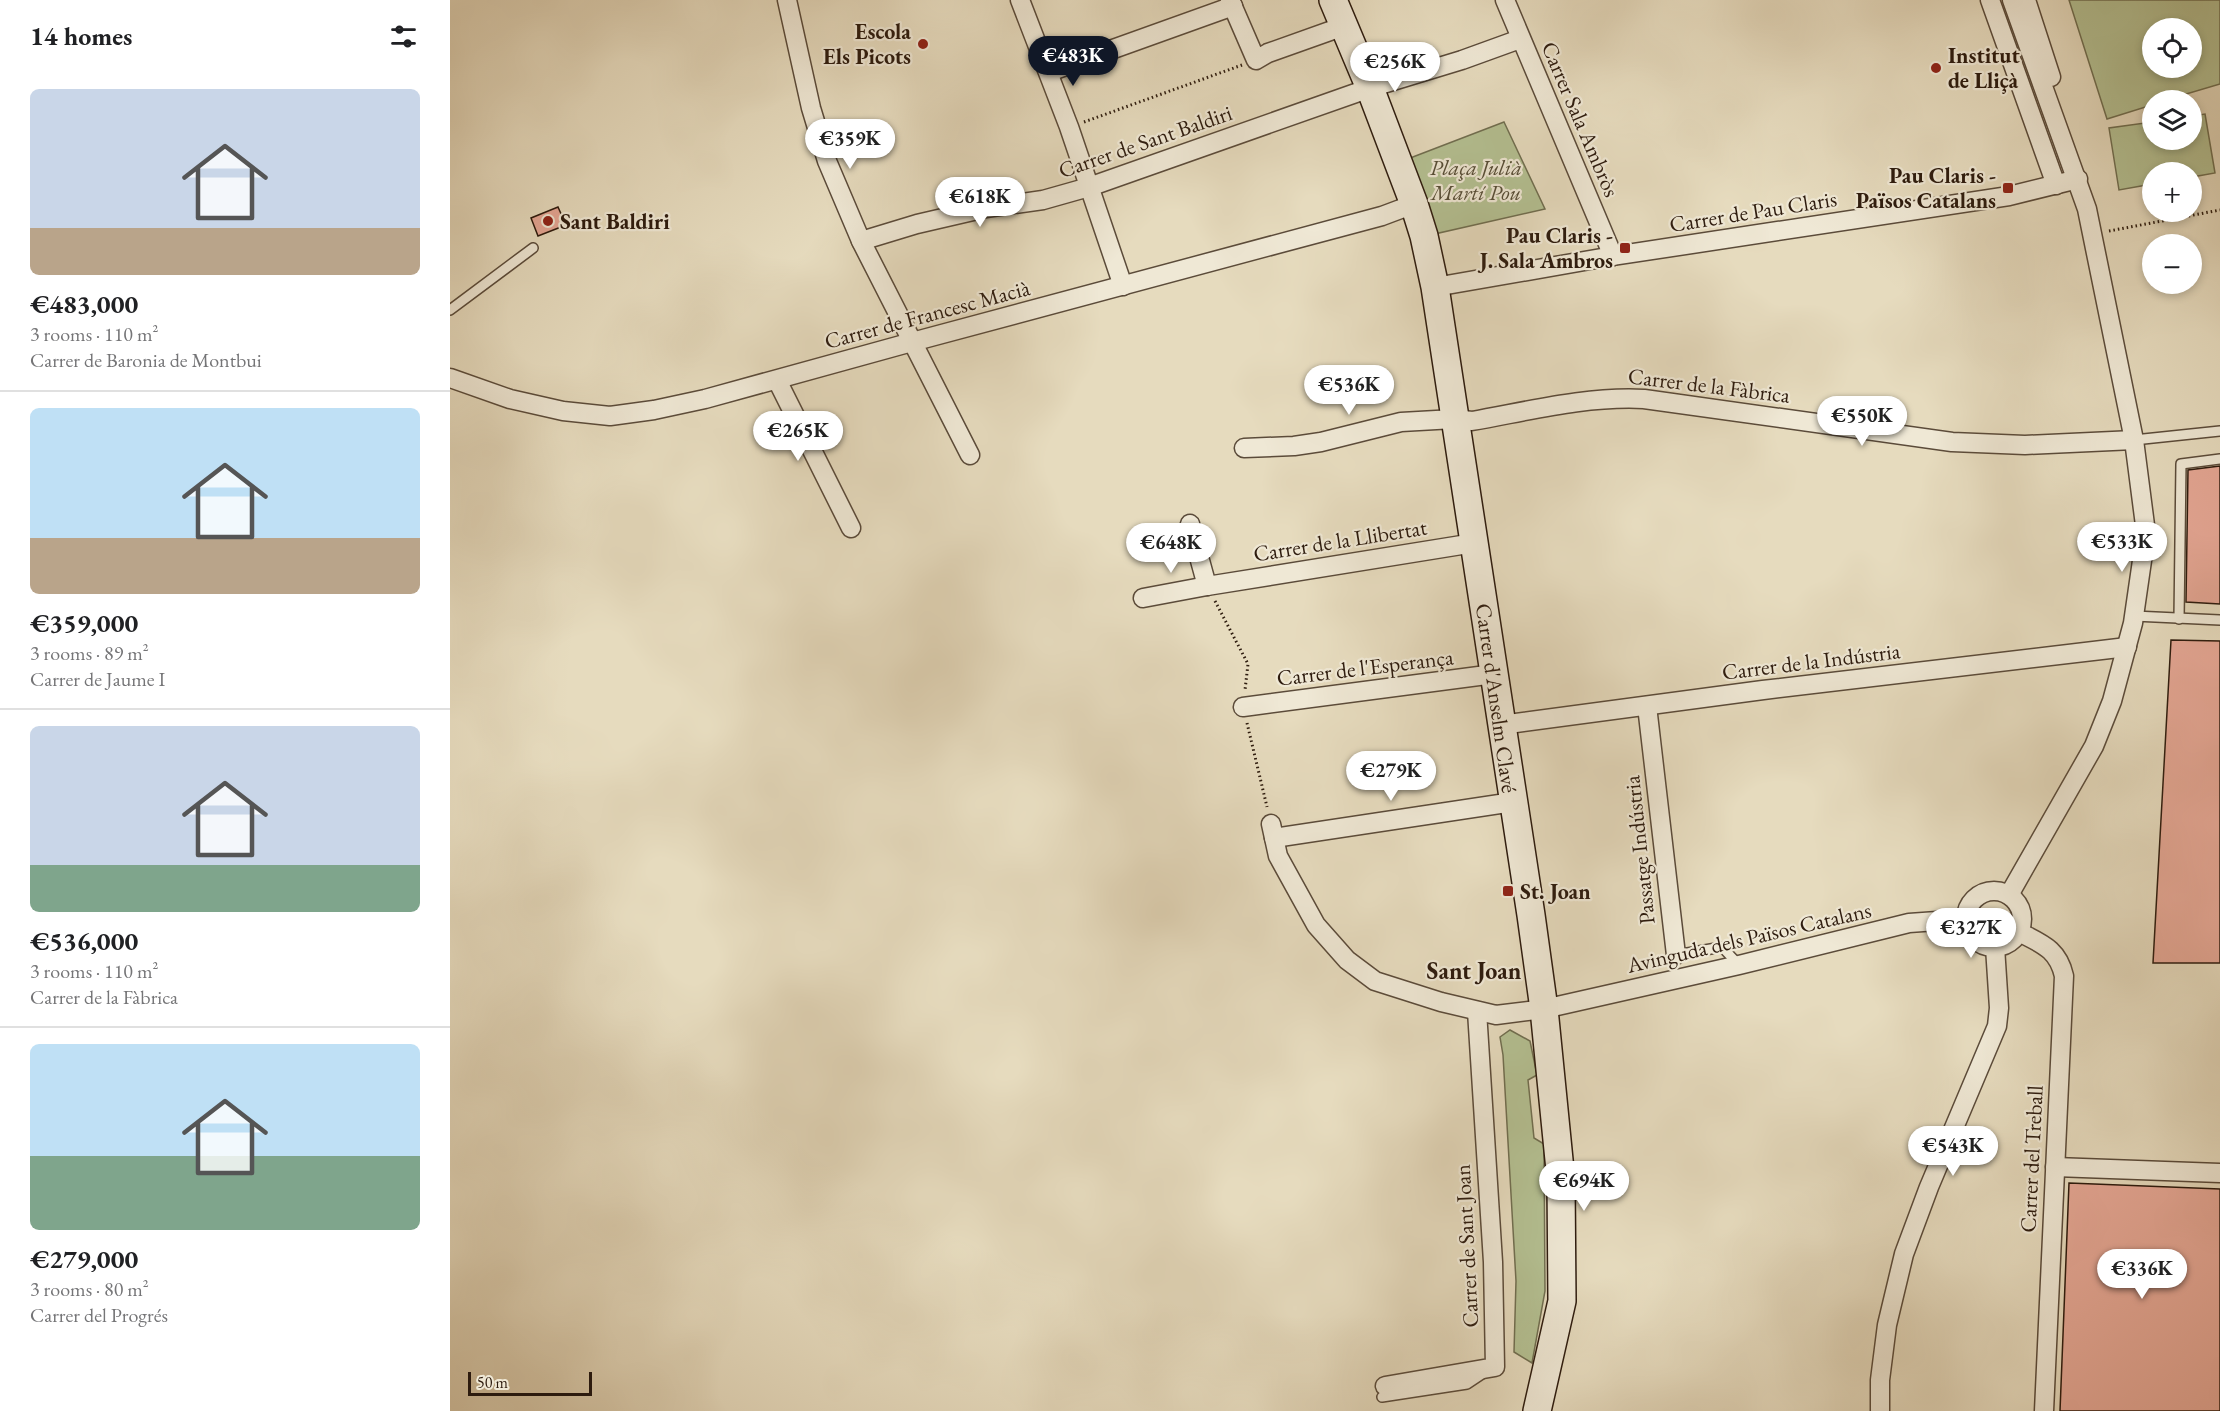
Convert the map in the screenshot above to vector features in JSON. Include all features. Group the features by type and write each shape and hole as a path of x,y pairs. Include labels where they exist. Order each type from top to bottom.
{"street":[{"path":"787,0 811,108 827,161 861,241 970,455"},
{"path":"1020,0 1069,127 1123,286"},
{"name":"Carrer d'Anselm Clavé","path":"1333,0 1370,88 1414,204 1424,236 1435,287 1544,1009 1561,1180 1562,1301 1538,1411"},
{"name":"Carrer Sala Ambròs","path":"1505,0 1613,256"},
{"path":"1990,0 2056,185"},
{"path":"2009,895 2094,746 2112,701 2134,616 2146,533 2134,440 2092,234 2078,179 2012,0"},
{"path":"2026,0 2077,157 2078,179"},
{"path":"1048,72 1232,3 1256,60 1268,53 1344,26"},
{"name":"Carrer de Sant Baldiri","path":"861,241 917,224 986,208 1042,200 1089,187 1370,88 1462,60 1520,39"},
{"name":"Carrer de Pau Claris","path":"1435,287 1613,256 2009,196 2078,179"},
{"name":"Carrer de Francesc Macià","path":"450,378 510,399 562,411 610,416 654,410 695,402 777,380 1382,216 1414,204"},
{"path":"777,380 851,528"},
{"name":"Carrer de la Fàbrica","path":"1244,448 1294,446 1321,442 1401,422 1454,419 1472,421 1587,400 1615,398 1644,399 1952,442 2025,445 2134,440"},
{"path":"1190,524 1207,586"},
{"name":"Carrer de la Llibertat","path":"1143,598 1474,543"},
{"name":"Carrer de la Indústria","path":"1501,725 2127,647"},
{"name":"Carrer de l'Esperança","path":"1243,707 1494,674"},
{"name":"Passatge Indústria","path":"1647,706 1676,955"},
{"name":"Avinguda dels Països Catalans","path":"1513,802 1273,831 1278,856 1316,925 1347,960 1374,981 1496,1015 1544,1009 1739,965 1909,923 1965,919"},
{"path":"1995,891 2009,895 2018,903 2022,913 2019,932 2013,940 2003,946 1995,947 1983,945 1972,938 1965,919 1970,904 1981,895 1995,891"},
{"name":"Carrer del Treball","path":"2019,932 2055,953 2064,976 2044,1411"},
{"path":"1880,1411 1880,1380 1887,1325 1904,1254 1929,1187 1997,1026 2000,1008 1995,947"},
{"name":"Carrer de Sant Joan","path":"1383,1392 1495,1367 1493,1262 1477,1011"},
{"path":"2055,1167 2220,1173"}],"lane":[{"path":"450,310 533,248"},
{"path":"2134,440 2220,431"},
{"path":"2179,619 2181,464 2220,459"},
{"path":"2134,616 2220,620"},
{"name":"Passatge Indústria","path":"1676,955 1722,947 1739,965"}],"path":[{"path":"1069,127 1256,60"},
{"path":"2092,234 2220,210"}],"green space":[{"path":"2069,0 2220,0 2220,84 2200,90 2142,90 2142,108 2107,119"},
{"path":"2202,114 2205,114 2215,173 2202,175 2202,162 2142,162 2142,186 2119,190 2109,128 2142,123 2142,150 2202,150"},
{"name":"Plaça Julià Martí Pou","path":"1504,122 1545,209 1430,235 1405,160"},
{"path":"1510,1030 1530,1041 1537,1075 1528,1080 1534,1138 1544,1144 1545,1291 1532,1363 1514,1352 1516,1281 1503,1055 1500,1037"}],"building":[{"name":"Sant Baldiri","path":"558,207 566,225 538,236 531,218"},
{"path":"2220,466 2220,604 2186,602 2188,470"},
{"path":"2171,640 2220,641 2220,963 2153,963"},
{"path":"2069,1183 2220,1189 2220,1411 2060,1411"}],"place":[{"name":"Escola Els Picots","path":"923,44"},
{"name":"Institut de Lliçà","path":"1936,68"},
{"name":"Pau Claris - Països Catalans","path":"2008,188"},
{"name":"Sant Baldiri","path":"548,221"},
{"name":"Pau Claris - J. Sala Ambros","path":"1625,248"},
{"name":"St. Joan","path":"1508,891"}],"district":[{"name":"Sant Joan","path":"1474,971"}]}
